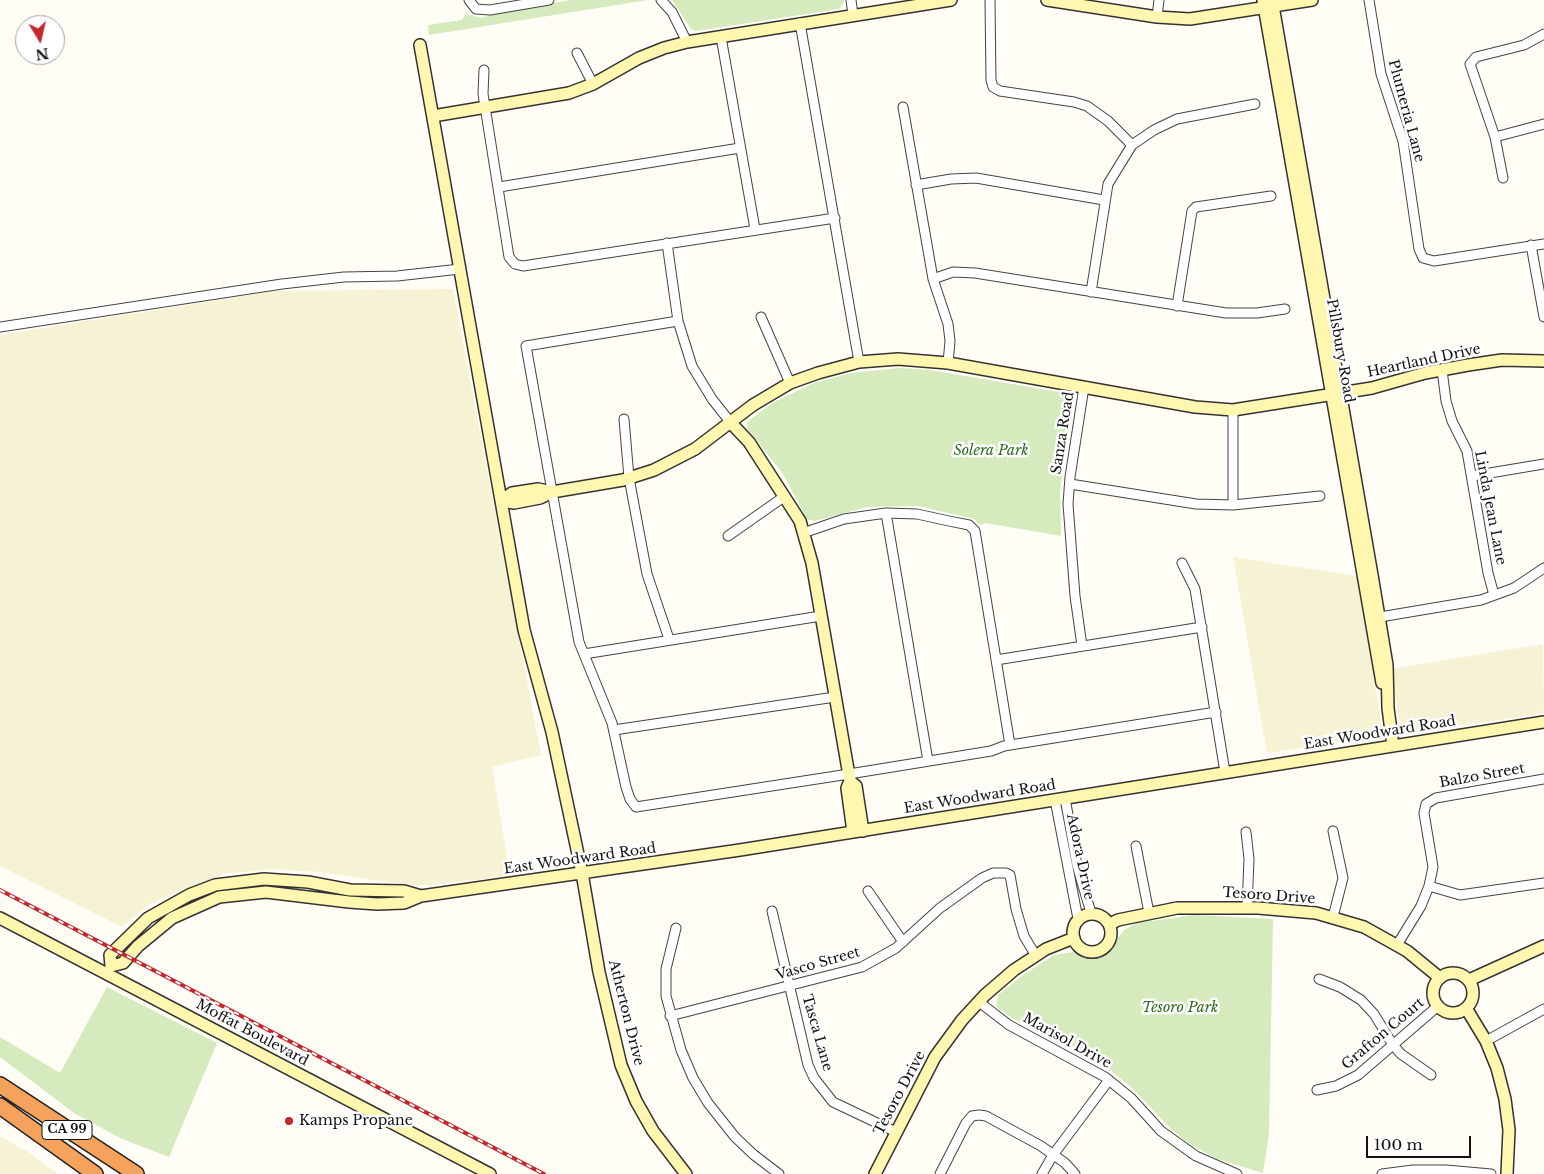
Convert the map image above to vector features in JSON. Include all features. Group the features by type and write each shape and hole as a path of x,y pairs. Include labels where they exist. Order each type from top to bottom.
{"highway":[{"name":"CA 99","path":"0,1084 136,1174"},
{"name":"CA 99","path":"0,1106 95,1174"}],"street":[{"path":"470,3 476,9 490,10 549,0"},
{"path":"661,0 672,12 687,42"},
{"path":"850,0 853,15"},
{"path":"433,116 569,93 593,84 639,58 664,48 687,42 951,0"},
{"path":"990,0 990,80 993,87 1000,91 1074,102 1088,106 1108,121 1132,145"},
{"path":"1046,0 1157,17 1190,19 1268,4 1312,0"},
{"path":"1157,17 1160,0"},
{"name":"Plumeria Lane","path":"1369,0 1381,74 1403,141 1419,249 1423,258 1434,262 1532,246"},
{"name":"Pillsbury Road","path":"1268,4 1374,618 1387,665 1388,708 1394,746"},
{"path":"800,23 860,362"},
{"path":"1503,178 1495,137 1471,70 1472,60 1476,57 1524,45 1544,34"},
{"path":"721,37 755,229"},
{"name":"Atherton Drive","path":"420,45 524,630 552,732 582,874 599,972 621,1065 636,1101 653,1131 686,1174"},
{"path":"577,53 593,84"},
{"path":"484,70 483,94 509,258 515,264 523,266 835,218"},
{"path":"1091,292 1104,200 1114,173 1132,145 1154,130 1177,119 1255,104"},
{"path":"903,107 933,279 948,324 950,342 948,363"},
{"path":"1495,137 1544,124"},
{"path":"499,187 740,148"},
{"path":"916,185 962,178 976,178 1104,200"},
{"path":"1177,306 1192,211 1196,208 1270,196"},
{"path":"667,243 678,322 692,366 712,399 749,442 800,521 812,563 849,778 856,786 858,832"},
{"path":"1544,244 1532,246 1544,316"},
{"path":"0,327 282,284 344,278 397,276 460,269"},
{"path":"933,279 953,272 975,273 1226,313 1257,314 1285,309"},
{"path":"761,317 790,383"},
{"path":"678,322 526,346 579,642 614,730 626,787 630,799 636,807 849,778 928,761 991,751 1010,745 1216,712"},
{"name":"Heartland Drive","path":"500,501 512,493 538,489 552,492 629,478 654,470 696,449 754,405 790,383 818,373 860,362 898,359 948,363 1195,407 1233,410 1372,388 1442,370 1502,360 1544,361"},
{"name":"Linda Jean Lane","path":"1442,370 1446,401 1459,437 1467,451 1488,573 1494,595"},
{"name":"Sanza Road","path":"1082,646 1075,596 1068,504 1084,387"},
{"path":"1233,410 1233,505"},
{"path":"624,419 629,478 647,574 670,639"},
{"path":"1472,476 1544,464"},
{"path":"1070,484 1196,504 1233,505 1320,496"},
{"path":"728,536 785,496"},
{"path":"803,533 844,519 886,513 911,514 949,520 969,525 975,531 1010,745"},
{"path":"886,513 928,761"},
{"path":"1182,563 1195,589 1225,772"},
{"path":"1374,618 1481,600 1514,588 1544,568"},
{"path":"584,654 821,616"},
{"path":"996,660 1202,627"},
{"path":"614,730 835,697"},
{"name":"East Woodward Road","path":"109,970 123,963 138,946 172,918 219,897 266,892 377,904 404,903 421,896 582,874 858,832 1544,722"},
{"name":"Balzo Street","path":"1429,886 1433,861 1424,813 1426,804 1436,798 1544,780"},
{"name":"Adora Drive","path":"1060,799 1091,913"},
{"name":"Adora Drive","path":"1060,799 1078,919"},
{"path":"1333,831 1343,878 1333,917"},
{"path":"1246,832 1249,859 1247,908"},
{"path":"1136,846 1149,912"},
{"name":"Vasco Street","path":"670,1016 790,987 862,967 903,942 940,908 982,878 993,873 1006,873 1010,875 1016,909 1024,936 1036,956"},
{"path":"1397,945 1421,906 1429,886 1460,895 1544,883"},
{"path":"868,890 903,942"},
{"name":"Tesoro Drive","path":"1110,924 1149,912 1177,908 1247,908 1308,912 1333,917 1364,928 1397,945 1440,978"},
{"name":"Tasca Lane","path":"772,911 808,1065 822,1090 833,1102 847,1110 896,1132"},
{"path":"1091,913 1102,916 1110,924 1111,937 1109,943 1099,951 1087,951 1077,944 1074,938 1073,928 1078,919 1091,913"},
{"name":"Moffat Boulevard","path":"0,918 109,970 490,1174"},
{"path":"676,928 666,969 666,996 670,1016 684,1057 708,1103 735,1137 754,1155 779,1174"},
{"name":"Tesoro Drive","path":"875,1174 935,1057 979,1002 1014,970 1046,949 1074,938"},
{"path":"1469,980 1473,995 1466,1008 1452,1013 1438,1006 1433,992 1440,978 1455,974 1469,980 1544,946"},
{"path":"1319,979 1340,987 1362,1000 1374,1014 1393,1045 1401,1054 1431,1075"},
{"name":"Marisol Drive","path":"979,1002 1008,1025 1109,1080 1131,1098 1161,1131 1196,1156 1234,1174"},
{"name":"Grafton Court","path":"1317,1090 1336,1086 1358,1075 1438,1006"},
{"path":"1466,1008 1486,1041 1505,1099 1509,1130 1507,1174"},
{"path":"1486,1041 1512,1025 1544,1010"},
{"path":"1042,1174 1053,1155 1109,1080"},
{"path":"940,1174 966,1123 972,1116 979,1115 986,1116 1053,1155 1075,1174"},
{"path":"1382,1174 1429,1170 1491,1174"}],"shaded area":[{"path":"453,289 541,755 492,767 510,876 417,886 318,872 272,869 224,874 148,905 122,927 0,866 0,335 275,291"},
{"path":"1233,557 1357,576 1383,733 1378,736 1267,753"},
{"path":"1543,644 1544,713 1402,735 1391,673 1392,669"},
{"path":"0,1136 30,1153 58,1174 0,1174"}],"green space":[{"path":"572,0 648,0 429,35 428,25 462,20 466,14 482,18 500,11"},
{"path":"672,0 844,0 844,2 839,9 696,31 691,29"},
{"name":"Solera Park","path":"900,368 930,370 1071,394 1073,400 1060,490 1061,536 986,523 980,525 974,519 918,506 867,507 815,521 807,519 783,474 748,429 747,422 774,402 814,383 851,373"},
{"name":"Tesoro Park","path":"1194,915 1273,919 1269,1134 1263,1173 1217,1159 1187,1142 1172,1130 1131,1087 1111,1071 1087,1056 1012,1018 996,1006 998,995 1023,975 1054,955 1073,952 1090,956 1100,955 1110,949 1124,930 1137,923"},
{"path":"107,987 217,1043 169,1157 120,1138 74,1113 0,1057 0,1037 60,1073"}],"railway":[{"path":"0,890 544,1174"}],"place":[{"name":"Kamps Propane","path":"289,1121"}]}
